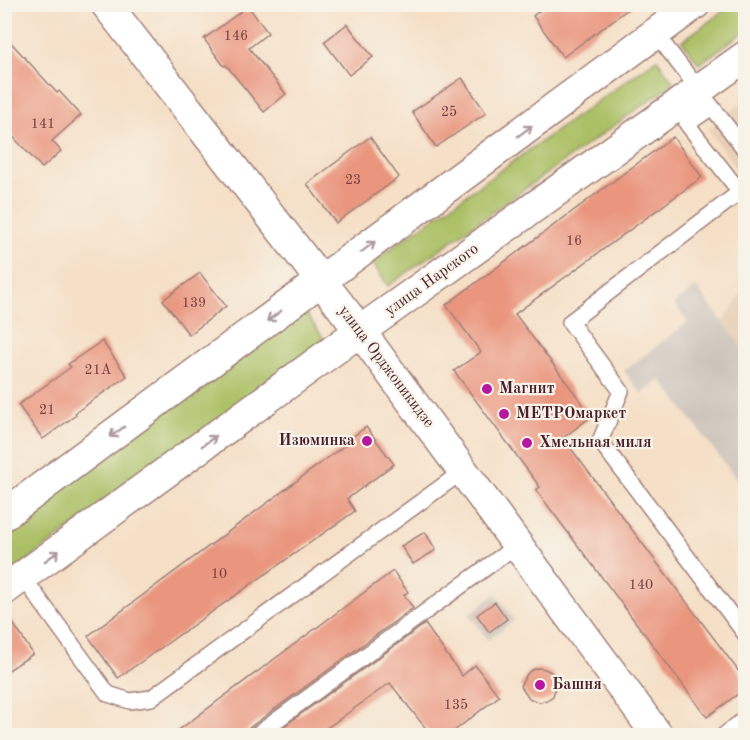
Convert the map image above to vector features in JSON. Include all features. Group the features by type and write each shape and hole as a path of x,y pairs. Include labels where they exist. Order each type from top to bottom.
{"street":[{"name":"улица Орджоникидзе","path":"106,4 360,331 658,735"},
{"path":"4,515 695,4"},
{"name":"улица Нарского","path":"14,584 360,331 705,98 746,56"}],"lane":[{"path":"656,34 746,151"},
{"path":"705,98 687,124 740,192 570,322 621,391 600,441 746,635"},
{"path":"14,584 108,694 130,701 151,698 463,471"},
{"path":"255,735 517,545"},
{"path":"723,735 746,718"}],"shaded area":[{"path":"745,101 745,181 708,129"},
{"path":"696,287 745,351 745,490 661,380 642,394 624,371 688,322 674,304"},
{"path":"745,288 745,351 723,322"},
{"path":"496,594 514,620 488,640 469,614"}],"green space":[{"path":"732,5 745,5 745,31 699,64 682,41"},
{"path":"657,59 674,83 388,286 372,262"},
{"path":"301,307 325,340 5,577 4,526"}],"building":[{"path":"548,4 635,4 563,57 533,16"},
{"path":"248,6 268,33 249,48 286,94 264,112 204,39"},
{"path":"347,24 373,57 349,75 324,42"},
{"path":"4,35 57,93 59,91 81,115 52,141 61,151 42,168 4,127"},
{"path":"462,78 486,113 436,147 412,112"},
{"path":"370,137 399,177 336,223 307,184"},
{"path":"673,137 702,177 515,314 592,416 563,438 746,681 746,688 707,717 536,490 540,487 454,371 481,352 446,305"},
{"path":"200,273 226,306 189,335 163,300"},
{"path":"102,341 127,376 43,439 18,405 71,367 68,364"},
{"path":"366,427 394,464 347,499 355,511 118,678 88,636"},
{"path":"425,532 436,550 413,564 401,546"},
{"path":"393,571 408,592 404,595 413,608 249,728 245,735 172,735"},
{"path":"495,602 507,619 489,632 477,615"},
{"path":"4,609 33,654 4,673"},
{"path":"425,624 462,676 475,665 499,696 449,735 431,735 390,683 317,735 272,735"},
{"name":"Башня","path":"538,668 551,672 557,683 553,696 541,702 529,698 520,686 527,674"}],"place":[{"name":"Магнит","path":"487,389"},
{"name":"МЕТРОмаркет","path":"504,414"},
{"name":"Изюминка","path":"367,441"},
{"name":"Хмельная миля","path":"527,443"},
{"name":"Башня","path":"540,685"}]}
